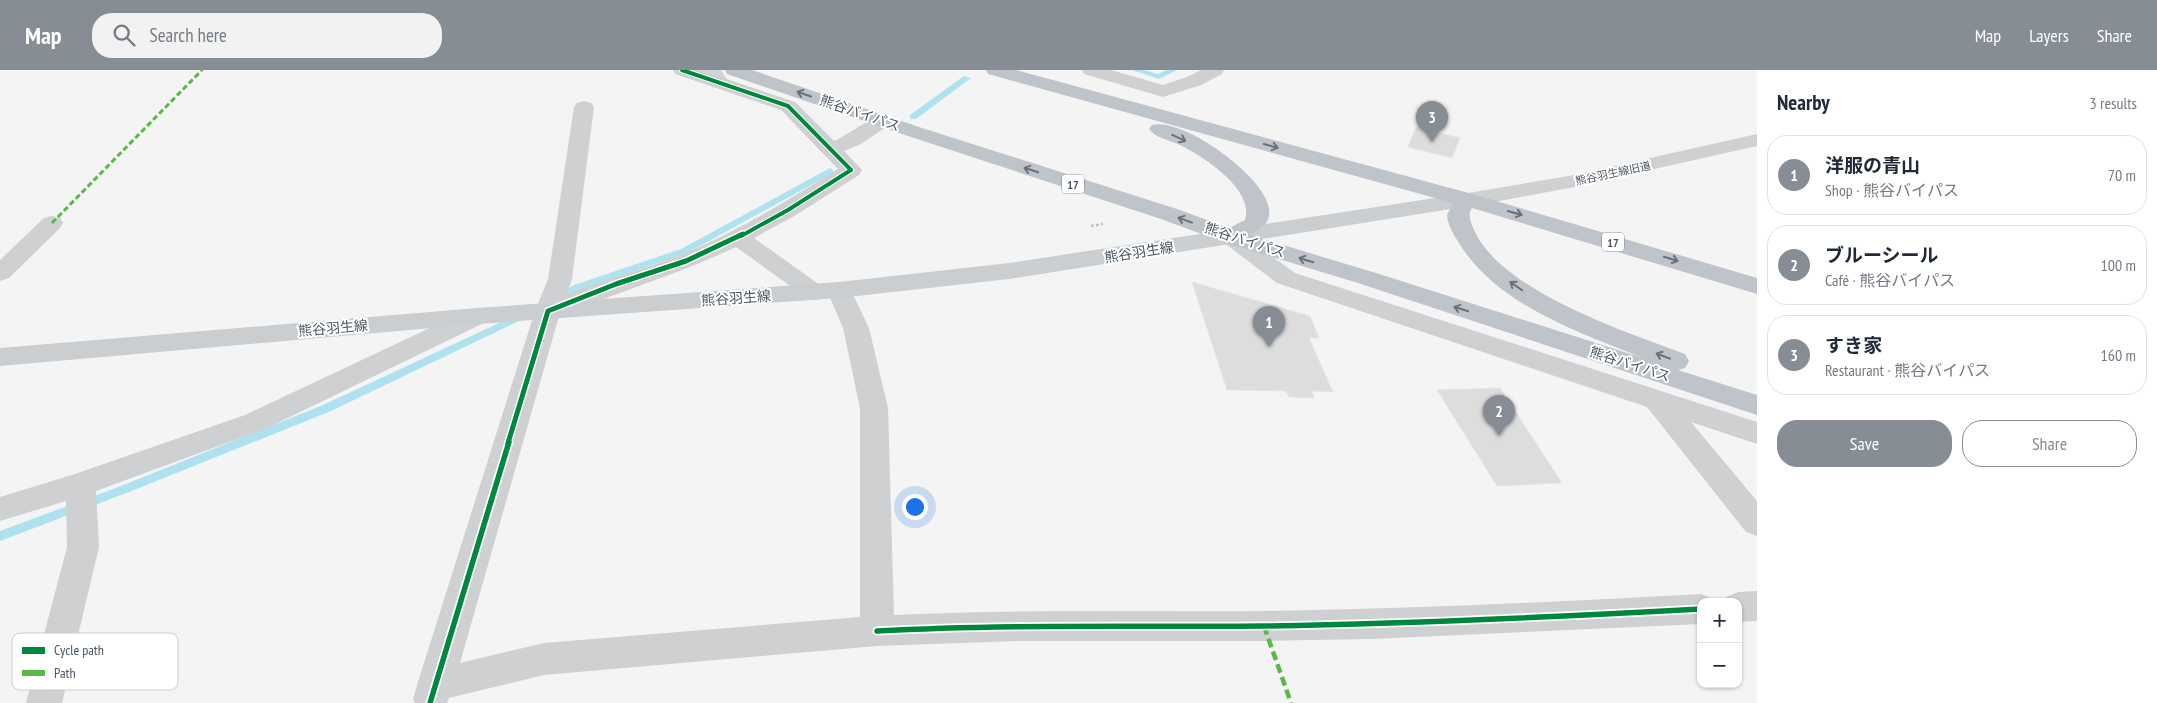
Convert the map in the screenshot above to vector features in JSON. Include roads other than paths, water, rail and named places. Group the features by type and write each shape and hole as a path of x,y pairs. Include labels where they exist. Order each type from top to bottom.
{"highway":[{"name":"熊谷バイパス","path":"734,70 882,121 1169,214 1231,237 1367,278 1757,405"},
{"name":"17","path":"999,71 1591,234 1757,286"},
{"path":"999,71 1072,100 1176,135 1216,156 1233,170 1256,201 1258,210 1255,223 1231,237"},
{"path":"1468,200 1460,208 1457,217 1466,237 1477,253 1496,272 1520,289 1556,311 1596,330 1757,393"}],"main road":[{"name":"熊谷羽生線","path":"0,357 477,316 828,291 1009,272 1468,200"}],"street":[{"path":"548,311 616,284 686,261 738,237 788,210 851,170 788,106 682,70"},
{"path":"1091,70 1163,91 1194,81 1215,70"},
{"path":"433,694 548,311 560,279 584,107"},
{"path":"830,149 854,140 882,121"},
{"name":"熊谷羽生線旧道","path":"1468,200 1593,177 1757,140"},
{"path":"0,273 52,223"},
{"path":"738,237 828,291 856,328 874,408 877,631"},
{"path":"1231,237 1286,278 1757,433"},
{"path":"0,509 80,488 256,422 477,316"},
{"path":"1657,400 1757,523"},
{"path":"62,633 83,547 80,488"},
{"path":"1742,607 1757,606"},
{"path":"433,694 544,659 877,631 965,626 1293,625 1537,618 1697,609"},
{"path":"44,703 47,690"}],"waterway":[{"path":"1136,70 1159,77 1173,70"},
{"path":"913,117 967,78"},
{"path":"555,298 578,287 684,251 830,171"},
{"path":"0,536 125,489 327,408 521,316"}],"tunnel":[{"path":"707,79 721,70"}],"place":[{"name":"すき家","path":"1432,142"},
{"name":"洋服の青山","path":"1269,347"},
{"name":"ブルーシール","path":"1499,436"}]}
